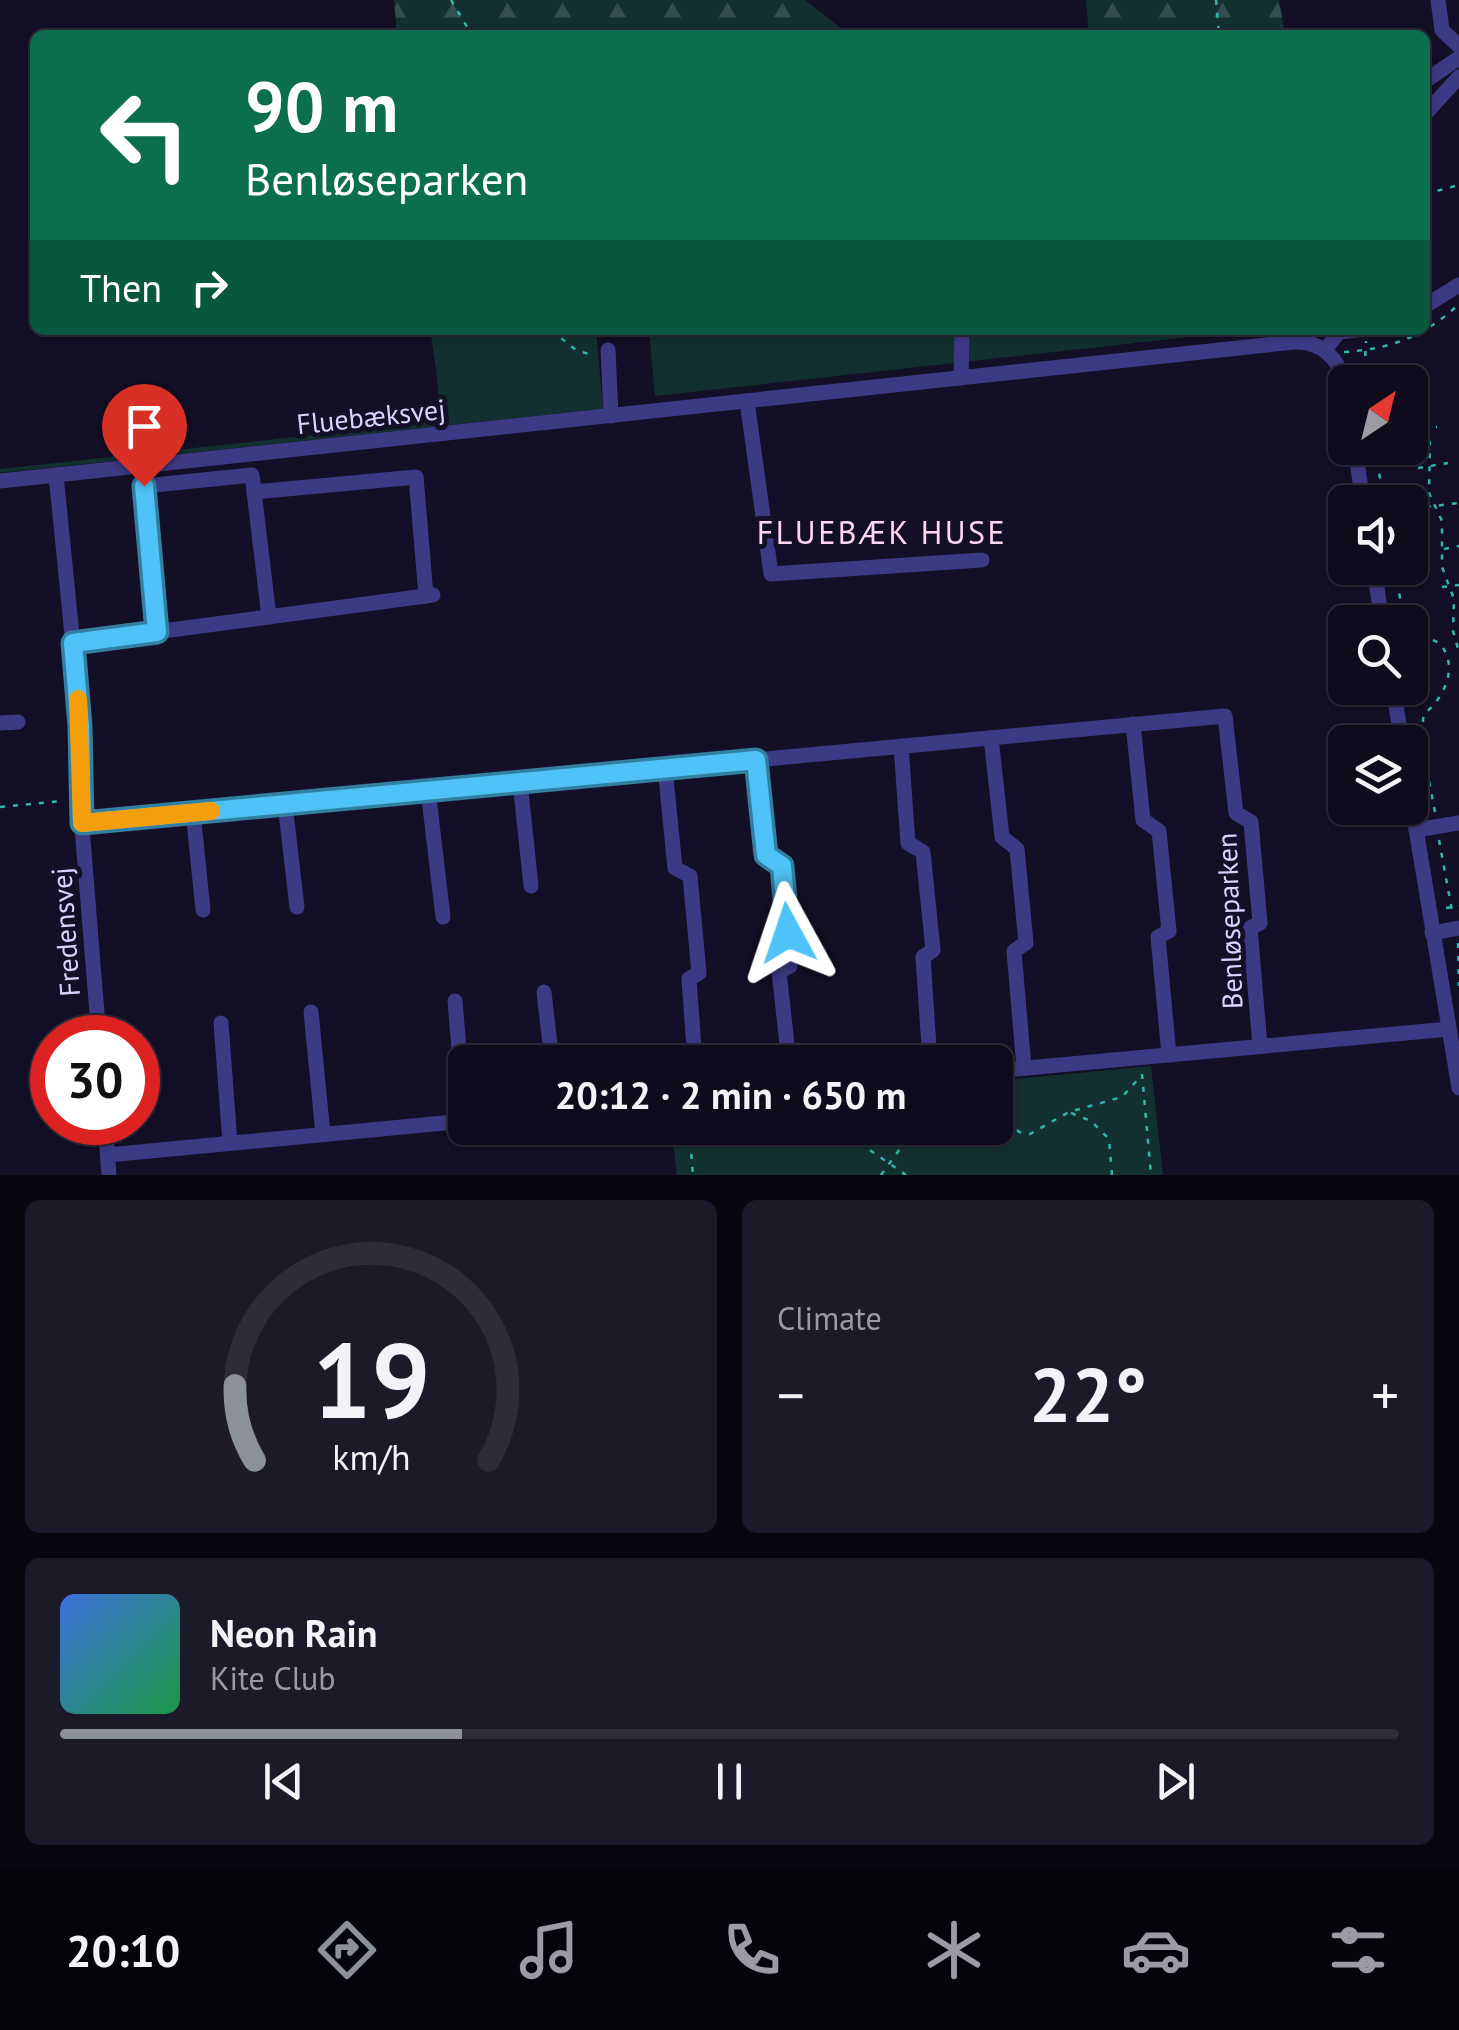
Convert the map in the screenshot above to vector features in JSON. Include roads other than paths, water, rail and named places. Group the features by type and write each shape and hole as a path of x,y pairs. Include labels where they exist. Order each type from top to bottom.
{"street":[{"path":"1438,0 1442,30 1459,46"},
{"path":"1430,78 1459,58"},
{"path":"1430,109 1459,77"},
{"path":"1430,303 1459,285"},
{"path":"960,335 961,378"},
{"path":"1335,365 1330,354 1337,335"},
{"name":"Fluebæksvej","path":"0,480 1294,342 1306,342 1330,354"},
{"path":"608,353 612,416"},
{"path":"747,402 771,574 982,560"},
{"name":"Fredensvej","path":"56,475 80,726 80,799 96,1015"},
{"path":"157,632 144,486 252,475 269,617"},
{"path":"73,643 430,595 416,476 254,492"},
{"name":"Benløseparken","path":"82,823 1225,716 1236,813 1251,822 1260,923 1250,928 1260,1046"},
{"path":"0,724 18,722"},
{"path":"1132,724 1143,820 1159,831 1168,931 1158,937 1170,1054"},
{"path":"991,738 1002,837 1016,847 1026,944 1014,951 1010,1045"},
{"path":"901,746 908,843 923,852 933,950 923,957 929,1045"},
{"path":"756,760 766,855 782,866 790,966 780,972 787,1045"},
{"path":"665,768 675,868 690,876 699,973 689,980 694,1045"},
{"path":"520,782 531,886"},
{"path":"428,790 443,918"},
{"path":"285,804 296,907"},
{"path":"193,812 203,910"},
{"path":"1416,830 1459,823"},
{"path":"1415,825 1459,1088"},
{"path":"1432,933 1457,928"},
{"path":"544,992 550,1045"},
{"path":"108,1156 465,1121 455,1001"},
{"path":"311,1012 322,1134"},
{"path":"221,1023 230,1143"},
{"name":"Benløseparken","path":"1013,1069 1449,1029"},
{"path":"107,1145 109,1175"}],"district":[{"name":"FLUEBÆK HUSE","path":"882,532"}]}
